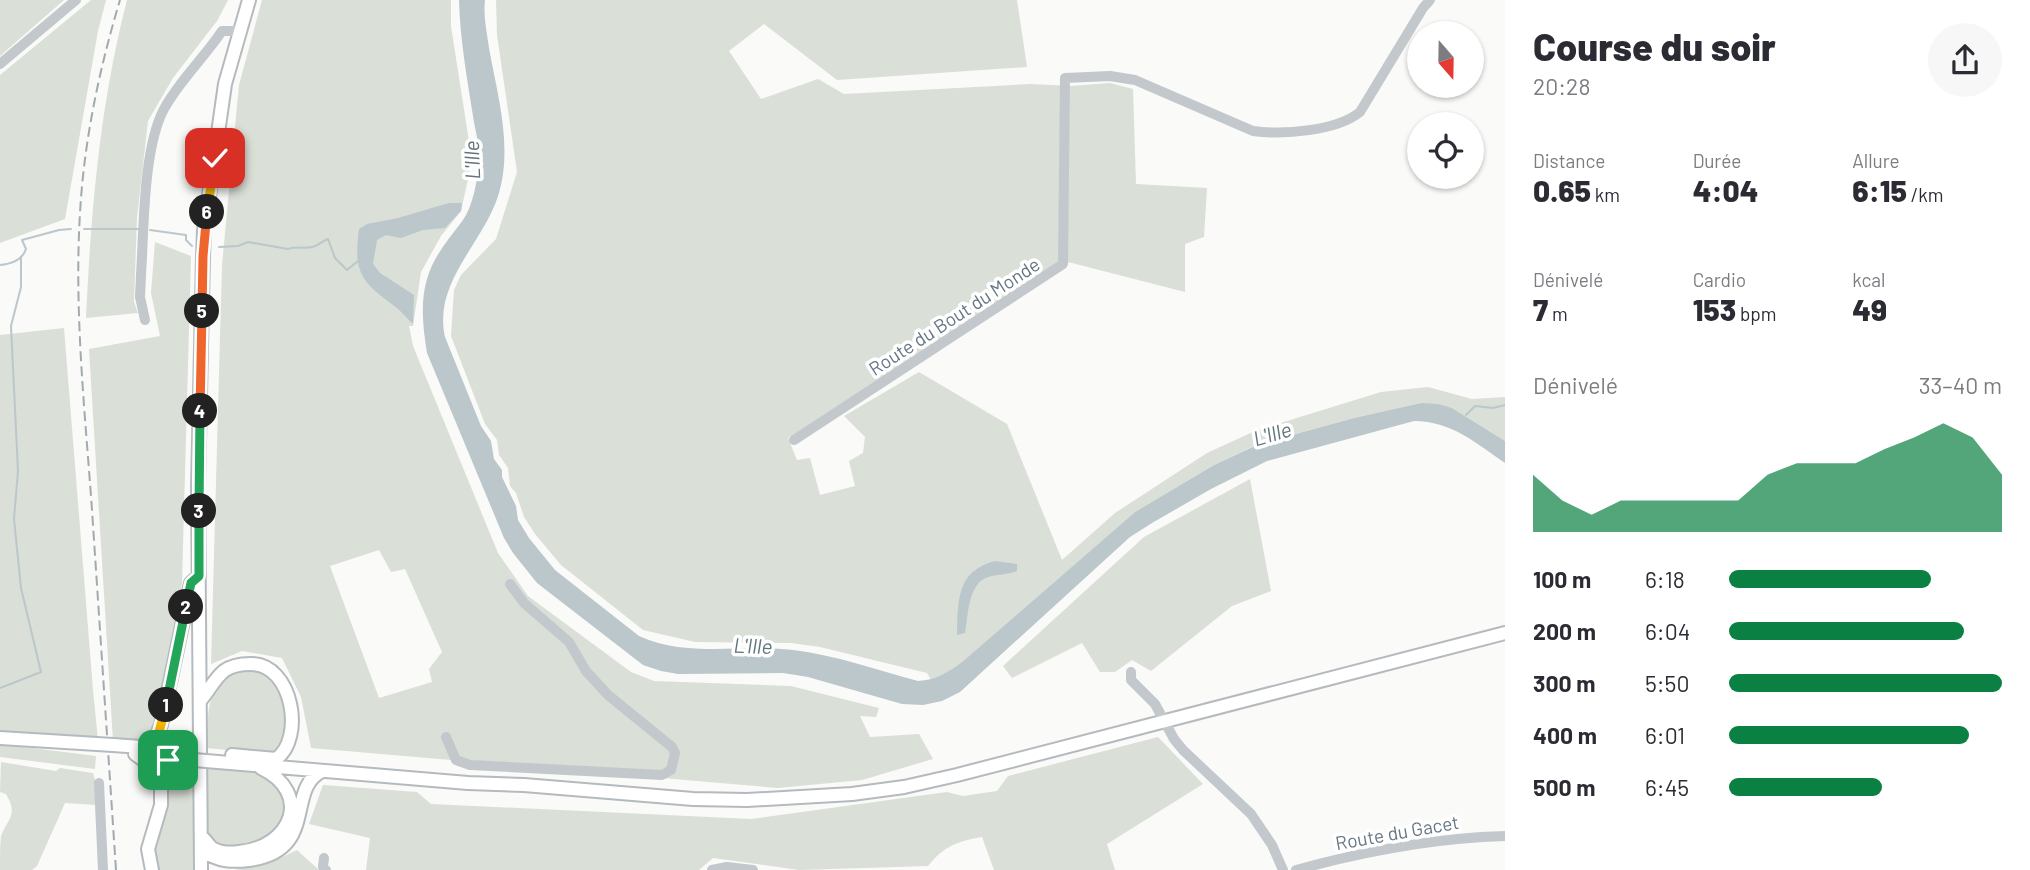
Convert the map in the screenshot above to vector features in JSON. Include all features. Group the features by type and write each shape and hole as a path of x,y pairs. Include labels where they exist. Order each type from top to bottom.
{"main road":[{"path":"201,870 198,487 204,231 225,84 249,0"},
{"path":"148,748 161,724 191,583 199,576"},
{"path":"113,748 135,754 276,759 323,767 468,783 720,799 801,799 904,787 957,775 1505,633"},
{"path":"200,701 216,678 229,668 255,664 272,671 284,684 291,710 288,743 276,759"},
{"path":"0,738 97,747 148,748 179,756"},
{"path":"135,754 149,764 160,781"},
{"path":"152,870 148,849 160,804 162,768 179,756"},
{"path":"218,758 299,769 323,767"},
{"path":"254,765 274,776 288,793"},
{"path":"216,870 231,862 266,856 285,844 299,822 308,784 323,767"},
{"path":"201,836 213,848 224,852 242,852 270,844 281,835 288,822 288,793 292,778 299,769"},
{"path":"201,850 212,857 231,862"}],"street":[{"path":"0,64 76,0"},
{"name":"Route du Bout du Monde","path":"794,440 1063,264 1065,78 1110,76 1135,80 1253,131 1269,133 1332,126 1350,120 1360,112 1430,0"},
{"path":"145,320 140,297 153,135 176,90 222,31 235,31 239,34"},
{"path":"446,737 456,760 470,765 662,775 671,770 675,752 671,747 608,695 586,671 569,642 524,603 510,584"},
{"path":"1131,672 1131,680 1155,704 1183,750 1251,814 1272,845 1283,870"},
{"path":"99,783 103,870"},
{"name":"Route du Gacet","path":"1296,870 1388,847 1463,837 1505,836"},
{"path":"712,870 727,867 752,870"}],"shaded area":[{"path":"0,0 64,0 0,56"},
{"path":"91,0 106,0 98,31 65,219 0,243 0,75"},
{"path":"127,0 228,0 217,21 173,78 148,121 137,218 134,302 138,313 86,318 103,118"},
{"path":"262,0 451,0 451,26 472,161 461,211 441,236 421,272 413,326 409,326 413,346 498,553 528,596 631,672 654,681 791,686 879,708 876,717 860,716 870,737 919,734 933,759 862,780 778,788 311,748 301,697 282,658 242,651 211,664 222,265 239,85","holes":["379,550 391,572 405,569 442,652 429,669 432,682 379,698 330,566"]},
{"path":"459,0 485,0 489,48 502,116 504,168 495,205 454,277 447,296 443,316 445,337 481,426 491,441 494,459 502,470 502,477 516,506 518,520 529,538 555,570 639,636 657,643 695,649 809,652 918,681 930,679 962,662 1135,512 1214,465 1259,444 1421,403 1438,404 1452,408 1505,441 1505,463 1451,429 1414,421 1267,461 1211,489 1130,537 960,692 942,701 923,705 902,704 808,677 783,673 678,674 643,665 537,583 513,553 504,538 427,353 423,306 427,279 438,255 469,208 479,164 479,146 462,44"},
{"path":"496,0 1017,0 1027,67 837,80 764,24 729,51 761,99 818,79 844,94 1030,84 1071,86 1110,83 1133,89 1136,184 1207,188 1204,237 1185,244 1185,292 1059,261 788,438 797,460 810,458 820,495 855,486 849,461 863,453 865,437 844,416 919,372 1007,424 1062,560 1115,513 1207,453 1255,431 1381,392 1428,387 1472,399 1505,397 1505,441 1452,408 1421,403 1258,444 1214,465 1135,512 962,662 944,675 931,680 927,673 820,647 791,643 695,642 643,630 561,565 535,534 510,486 508,468 499,455 497,440 485,424 451,336 454,290 461,275 496,239 517,172 497,35"},
{"path":"449,203 462,203 461,211 445,228 423,230 401,238 386,235 377,240 373,264 380,273 414,295 413,324 375,291 363,276 357,257 359,229 367,224"},
{"path":"155,242 191,256 182,583 158,724 147,741 113,741 89,349 160,336 151,293"},
{"path":"64,328 98,740 0,732 0,335"},
{"path":"1250,479 1271,591 1232,606 1151,671 1132,660 1115,672 1100,672 1082,643 1012,678 1003,666 1144,537"},
{"path":"995,561 1017,564 1017,571 981,580 970,601 965,633 957,635 959,599 966,580 982,566"},
{"path":"247,669 265,673 280,686 286,717 286,735 282,747 273,754 206,748 209,710 216,689 223,680"},
{"path":"1158,737 1203,784 1107,844 1115,870 994,870 982,837 952,846 928,866 799,870 713,858 699,870 366,870 370,838 309,824 323,785 417,792 431,804 751,819 947,792 963,796 997,791 1008,776"},
{"path":"0,744 96,756 95,769 0,757"},
{"path":"177,761 193,763 193,870 156,870 153,855 166,770"},
{"path":"1,762 56,771 60,768 93,773 97,805 65,803 37,866 32,870 0,870 1,836 12,812 6,794 0,792"},
{"path":"206,765 258,771 271,777 285,800 286,814 272,839 238,849 214,845 208,836"},
{"path":"297,850 319,870 234,870 272,862"}],"waterway":[{"path":"0,265 12,263 22,256 26,249 22,240 71,229"},
{"path":"84,229 139,229"},
{"path":"150,230 186,235 186,240 192,246"},
{"path":"219,247 238,246 248,242 288,249 309,248 328,239 335,258 347,270 358,261"},
{"path":"0,688 41,672 21,588 14,519 18,471 11,326 21,287 21,258"},
{"path":"1466,415 1475,406 1493,408 1505,405"}],"railway":[{"path":"116,870 78,287 80,213 89,132 105,53 120,0"}],"route":[{"path":"168,760 183,751 148,748 159,732 191,583 199,576 198,487 203,256 215,158"}],"water label":[{"name":"L'Ille","path":"471,160"},
{"name":"L'Ille","path":"1272,433"},
{"name":"L'Ille","path":"753,645"}]}
